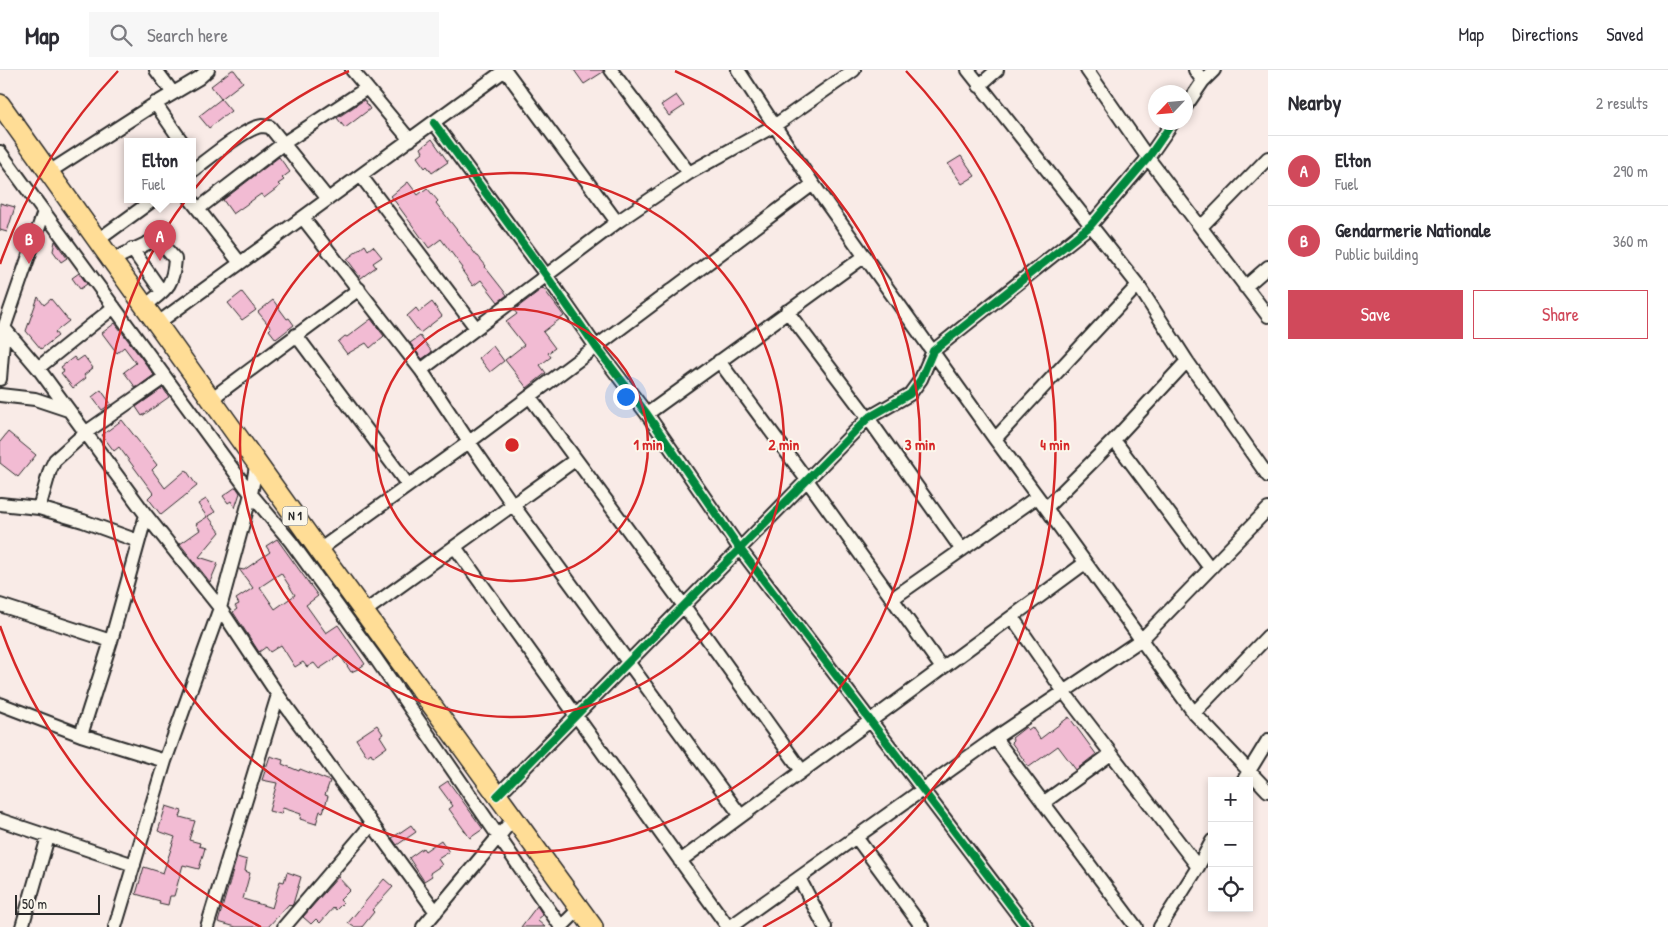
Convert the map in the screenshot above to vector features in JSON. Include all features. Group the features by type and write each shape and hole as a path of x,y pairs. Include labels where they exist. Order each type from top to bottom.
{"highway":[{"name":"N 1","path":"0,104 592,927"}],"street":[{"path":"156,70 173,93"},
{"path":"49,172 155,103 199,78 208,70"},
{"path":"352,70 410,140"},
{"path":"158,323 505,70 617,222"},
{"path":"611,70 689,173"},
{"path":"738,70 813,184 1037,497 1194,712 1246,776 1268,791"},
{"path":"421,370 617,222 689,173 774,126 854,70"},
{"path":"968,70 1138,285 1186,361 1268,476"},
{"path":"979,86 997,70"},
{"path":"1087,70 1148,158 1268,316"},
{"path":"1195,70 1203,81"},
{"path":"1193,96 1203,81 1214,70"},
{"path":"196,203 367,88"},
{"path":"155,103 179,138"},
{"path":"434,123 546,275 596,347 647,414 740,549 1027,927"},
{"path":"196,164 252,129 262,126 270,127 328,199"},
{"path":"498,796 868,418 910,394 921,379 933,351 1090,226 1148,158 1167,130"},
{"path":"0,152 251,494 291,542 374,656 561,927 579,909"},
{"path":"1201,227 1268,158"},
{"path":"361,176 476,328"},
{"path":"319,550 530,397 813,184"},
{"path":"98,240 149,203"},
{"path":"194,204 240,263"},
{"path":"0,379 4,328 44,212"},
{"path":"303,218 421,370 513,505 741,816"},
{"path":"112,260 150,242 161,243 175,259 174,275 171,282 145,306"},
{"path":"132,249 162,292"},
{"path":"647,414 787,311 866,256"},
{"path":"1245,287 1268,266"},
{"path":"995,438 1138,285"},
{"path":"211,399 359,289"},
{"path":"38,368 114,307"},
{"path":"787,311 868,418 962,550"},
{"path":"4,328 38,368 146,515 220,608 278,695 436,912"},
{"path":"296,335 408,485"},
{"path":"719,361 942,668"},
{"path":"1046,508 1114,440 1186,361"},
{"path":"39,508 50,470 55,460 86,433 165,377"},
{"path":"0,395 35,399 68,410"},
{"path":"530,397 684,606 802,771"},
{"path":"1114,440 1210,568"},
{"path":"364,612 575,460"},
{"path":"115,927 165,761 220,608 251,494 257,461"},
{"path":"892,600 1037,497"},
{"path":"0,504 39,508 83,521 138,541"},
{"path":"455,548 729,927 995,738 1142,639 1268,509"},
{"path":"81,735 111,641 146,515"},
{"path":"680,861 1085,563"},
{"path":"0,605 111,641"},
{"path":"1012,617 1064,692 1198,867"},
{"path":"1194,712 1268,636"},
{"path":"207,927 278,695"},
{"path":"0,718 2,704 81,735 165,761"},
{"path":"995,738 1136,927"},
{"path":"1246,776 1268,740"},
{"path":"1043,803 1111,754"},
{"path":"423,927 514,818"},
{"path":"0,820 134,865"},
{"path":"284,927 372,824"},
{"path":"22,927 48,837"},
{"path":"856,837 922,927"},
{"path":"1166,924 1208,848"},
{"path":"799,878 825,927"}],"building":[{"path":"232,70 243,82 221,99 211,86"},
{"path":"574,70 603,70 603,72 584,84"},
{"path":"676,95 684,106 669,116 661,105"},
{"path":"221,99 231,111 209,128 199,116"},
{"path":"364,100 370,109 345,128 337,118"},
{"path":"432,139 448,162 432,173 427,166 425,168 417,157 423,152 421,148"},
{"path":"961,156 975,176 962,184 948,164"},
{"path":"279,157 290,172 282,178 284,180 278,184 280,186 264,198 261,194 233,214 223,200"},
{"path":"408,182 418,195 427,188 438,201 436,203 507,295 498,302 481,280 473,286 461,269 463,268 441,239 429,248 391,196"},
{"path":"0,203 15,207 7,232 0,230"},
{"path":"55,241 67,258 61,262 53,251"},
{"path":"365,245 368,250 373,246 382,257 373,263 376,267 361,278 347,259"},
{"path":"79,273 87,284 80,289 72,278"},
{"path":"543,288 564,316 543,332 555,348 548,353 551,357 540,365 546,373 527,388 505,360 524,345 506,322 517,314 514,310"},
{"path":"242,292 256,310 242,320 228,303"},
{"path":"38,297 44,305 51,299 69,321 55,332 58,336 41,349 26,331"},
{"path":"273,300 287,319 289,318 294,325 276,339 269,330 271,328 258,312"},
{"path":"432,302 442,316 420,333 407,316 416,308 419,312"},
{"path":"371,319 384,336 370,348 366,343 347,354 338,342"},
{"path":"115,323 154,375 136,388 124,372 136,363 124,347 117,353 102,333"},
{"path":"420,336 432,352 422,359 410,343"},
{"path":"493,346 504,361 490,372 479,358"},
{"path":"84,356 93,368 84,375 86,378 73,388 61,373 64,371 61,367 74,357 77,361"},
{"path":"163,388 169,397 142,416 136,407"},
{"path":"101,390 111,404 102,410 92,397"},
{"path":"122,420 157,465 152,470 165,488 186,470 197,486 161,515 148,498 153,493 119,447 114,451 102,435"},
{"path":"8,432 36,455 18,477 0,463 0,442"},
{"path":"236,487 240,493 235,508 231,501 228,503 223,496"},
{"path":"206,499 215,512 208,516 220,532 199,557 218,563 210,582 180,544 200,530 196,524 207,517 198,504"},
{"path":"277,539 318,596 306,605 326,633 338,625 365,664 351,672 340,655 319,669 314,663 307,667 303,662 295,667 281,645 270,652 266,647 259,652 233,612 237,609 235,606 239,604 236,599 253,588 239,569 244,570 270,552 266,546","holes":["281,573 295,595 275,609 260,587"]},
{"path":"1069,717 1096,754 1076,770 1058,746 1029,767 1011,742 1012,738 1026,727 1028,730 1032,727 1040,739"},
{"path":"377,725 383,734 380,736 387,747 373,757 371,753 367,756 356,739"},
{"path":"270,756 283,760 282,764 330,781 325,795 328,796 326,803 323,812 320,811 316,824 300,819 301,814 283,808 281,814 269,811 277,783 262,780"},
{"path":"448,781 483,829 470,838 449,809 453,806 439,787"},
{"path":"166,806 182,811 180,817 195,821 189,840 200,843 199,846 205,848 199,869 183,865 174,896 170,896 168,905 136,894 144,867 163,873 175,837 158,831"},
{"path":"411,825 416,832 397,845 392,838"},
{"path":"441,840 449,852 438,859 442,865 430,873 432,876 424,881 409,858 423,848 425,851"},
{"path":"237,857 247,860 245,871 250,873 243,899 272,908 280,881 284,882 287,872 301,877 293,904 291,906 289,904 268,927 236,927 218,922"},
{"path":"338,877 350,890 340,900 343,903 336,910 334,907 320,923 316,919 311,924 303,917"},
{"path":"384,879 393,887 372,910 374,912 362,927 354,927 348,923"},
{"path":"537,906 543,915 537,920 545,927 521,927"}],"cycle path":[{"path":"434,123 546,275 596,347 647,414 740,549 1027,927"},
{"path":"497,796 868,418 910,394 921,379 933,351 1090,226 1148,158 1167,130"}],"place":[{"name":"Elton","path":"160,261"},
{"name":"Gendarmerie Nationale","path":"29,264"}]}
